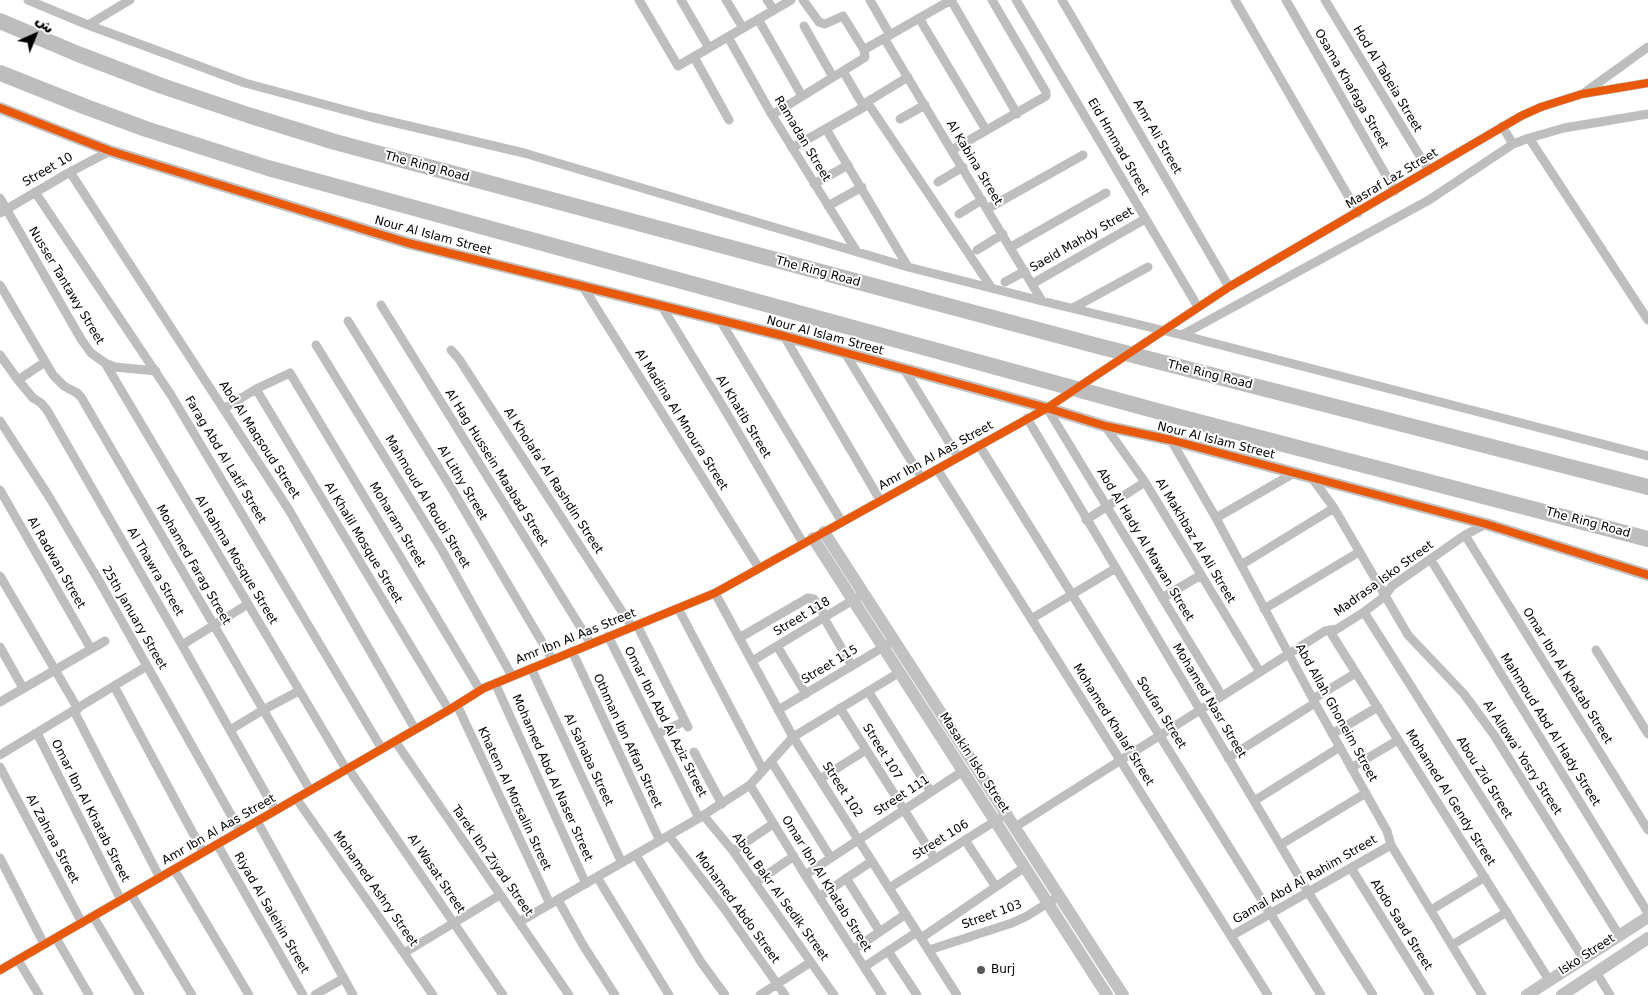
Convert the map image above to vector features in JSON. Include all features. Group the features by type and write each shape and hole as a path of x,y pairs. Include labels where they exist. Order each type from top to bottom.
{"highway":[{"name":"The Ring Road","path":"0,21 78,54 162,86 248,116 334,142 1098,346 1648,487"},
{"name":"The Ring Road","path":"0,73 86,108 268,168 1066,387 1648,539"}],"street":[{"path":"28,0 88,25 245,83 371,117 524,153 908,266 1648,456"},
{"path":"88,25 130,0"},
{"path":"639,0 678,66 792,0"},
{"path":"681,0 709,48"},
{"path":"726,0 743,28"},
{"path":"768,0 774,10"},
{"path":"772,115 865,57 864,50 843,16 825,24 819,22 803,0"},
{"path":"864,50 951,0 1017,114"},
{"path":"952,150 1044,98 1046,92 992,0"},
{"name":"Eid Hmmad Street","path":"1016,0 1198,307"},
{"name":"Amr Ali Street","path":"1062,0 1229,287"},
{"path":"1235,0 1358,213"},
{"name":"Osama Khafaga Street","path":"1286,0 1395,191"},
{"name":"Hod Al Tabeia Street","path":"1325,0 1429,171"},
{"name":"Al Kabina Street","path":"872,1 908,77 1042,301"},
{"path":"919,18 986,130"},
{"path":"758,19 802,96"},
{"path":"804,26 833,77"},
{"name":"Ramadan Street","path":"728,37 772,115 857,252"},
{"path":"1582,94 1648,47"},
{"path":"694,57 729,120"},
{"path":"842,71 991,287"},
{"path":"792,148 826,129 908,77"},
{"name":"Masraf Laz Street","path":"1163,331 1229,287 1358,213 1502,126 1541,107 1582,94 1648,83"},
{"path":"900,119 925,105"},
{"name":"Nour Al Islam Street","path":"0,108 110,151 408,243 784,336 1047,408 1105,426 1172,440 1486,524 1648,575"},
{"path":"1182,335 1429,200 1513,144 1564,128 1648,114"},
{"path":"1502,126 1513,144"},
{"path":"826,129 908,266"},
{"path":"1528,138 1648,320"},
{"name":"Street 10","path":"4,211 110,151"},
{"path":"988,209 1083,155"},
{"path":"814,184 848,165"},
{"path":"938,182 962,167"},
{"name":"Abd Al Maqsoud Street","path":"70,172 225,408 298,524 416,729"},
{"path":"828,206 862,187"},
{"name":"Farag Abd Al Latif Street","path":"35,192 176,403 382,748"},
{"path":"1011,247 1106,193"},
{"name":"Nusser Tantawy Street","path":"0,198 4,211 85,347 105,363 115,367 156,371"},
{"path":"959,214 982,200"},
{"name":"Saeid Mahdy Street","path":"1032,284 1145,219"},
{"path":"977,250 1003,234"},
{"path":"1073,308 1148,267"},
{"path":"1005,282 1025,271"},
{"name":"Mohamed Farag Street","path":"0,285 58,381 81,397 310,790"},
{"name":"Al Madina Al Mnoura Street","path":"582,285 759,568"},
{"name":"Al Hag Hussein Maabad Street","path":"381,305 591,644"},
{"name":"Al Khatib Street","path":"661,305 808,540"},
{"path":"720,320 842,522"},
{"name":"Al Lithy Street","path":"348,321 453,491 552,659"},
{"name":"Amr Ibn Al Aas Street","path":"1,966 18,960 495,682 715,593 1047,408 1163,331"},
{"path":"784,336 880,500"},
{"name":"Mahmoud Al Roubi Street","path":"316,345 444,552 512,676"},
{"name":"Al Kholafa' Al Rashdin Street","path":"450,350 458,359 635,626 687,724 657,734"},
{"path":"845,353 921,477"},
{"name":"Al Thawra Street","path":"0,355 18,380 47,410 275,810"},
{"path":"18,380 45,362"},
{"name":"Al Rahma Mosque Street","path":"105,363 347,768"},
{"path":"904,369 958,457"},
{"name":"Moharam Street","path":"256,389 290,373 480,690"},
{"path":"225,408 256,389"},
{"name":"Al Khalil Mosque Street","path":"256,389 453,707"},
{"name":"Abd Al Hady Al Mawan Street","path":"1047,408 1222,696"},
{"name":"Mohamed Nasr Street","path":"1027,418 1308,892 1373,995"},
{"name":"25th January Street","path":"0,422 48,496 240,831"},
{"name":"Al Makhbaz Al Ali Street","path":"1105,426 1145,482 1260,672"},
{"name":"Abd Allah Ghoneim Street","path":"1172,440 1387,831 1391,845 1482,995"},
{"name":"Soufan Street","path":"979,445 1321,995"},
{"name":"Mohamed Khalaf Street","path":"937,469 1268,995"},
{"path":"1216,518 1294,473"},
{"name":"Al Allowa' Yosry Street","path":"1312,478 1334,508 1408,635 1447,675 1480,714 1619,935"},
{"path":"1086,520 1145,482"},
{"name":"Al Radwan Street","path":"0,490 91,649"},
{"path":"1241,565 1334,508"},
{"name":"Madrasa Isko Street","path":"1015,827 1289,654 1329,630 1337,629 1364,612 1385,596 1392,586 1465,535 1486,524"},
{"name":"Masakin Isko Street","path":"824,532 1123,995"},
{"name":"Omar Ibn Al Khatab Street","path":"1465,535 1648,830"},
{"name":"Masakin Isko Street","path":"808,540 853,600 1107,995"},
{"path":"1264,609 1359,552"},
{"name":"Mahmoud Abd Al Hady Street","path":"1431,560 1648,913"},
{"path":"1031,619 1116,568"},
{"path":"1162,598 1201,575"},
{"path":"0,576 55,670 160,878"},
{"name":"Street 102","path":"715,593 793,737 957,995"},
{"name":"Street 118","path":"752,661 864,594"},
{"path":"739,638 808,598 814,599 852,666"},
{"path":"182,645 248,604"},
{"path":"678,608 763,770"},
{"name":"Abou Zid Street","path":"1364,612 1583,958"},
{"name":"Mohamed Al Gendy Street","path":"1329,630 1549,980"},
{"name":"Omar Ibn Abd Al Aziz Street","path":"608,636 657,734 702,817"},
{"name":"Street 115","path":"778,710 894,640"},
{"path":"0,702 105,641"},
{"path":"777,646 806,694"},
{"path":"0,647 23,688"},
{"path":"1596,650 1648,734"},
{"name":"Othman Ibn Affan Street","path":"572,651 660,841"},
{"path":"0,755 147,666"},
{"name":"Al Sahaba Street","path":"531,668 622,863"},
{"path":"519,922 722,804 750,784 793,737 900,672"},
{"path":"1228,758 1356,673"},
{"name":"Mohamed Abd Al Naser Street","path":"495,682 586,884"},
{"path":"114,686 203,852"},
{"path":"230,730 300,691"},
{"path":"868,691 931,792"},
{"name":"Khatem Al Morsalin Street","path":"453,707 554,902 615,995"},
{"path":"1332,734 1378,707"},
{"name":"Street 107","path":"840,708 935,859"},
{"path":"931,722 943,715"},
{"name":"Omar Ibn Al Khatab Street","path":"38,733 121,900"},
{"path":"1351,768 1398,740"},
{"name":"Tarek Ibn Ziyad Street","path":"395,741 569,995"},
{"path":"1254,801 1340,747"},
{"path":"820,779 866,750"},
{"path":"694,752 722,804"},
{"path":"771,761 831,858"},
{"name":"Al Zahraa Street","path":"0,767 82,922"},
{"name":"Al Wasat Street","path":"347,768 503,995"},
{"name":"Street 111","path":"805,875 963,771"},
{"name":"Omar Ibn Al Khatab Street","path":"750,784 773,824 882,995"},
{"path":"1280,845 1366,793"},
{"name":"Mohamed Ashry Street","path":"296,798 433,995"},
{"name":"Street 106","path":"890,888 1006,814"},
{"name":"Abou Bakr Al Sedik Street","path":"702,817 732,851 834,995"},
{"path":"257,820 353,995"},
{"path":"732,851 773,824"},
{"name":"Mohamed Abdo Street","path":"669,836 724,907 785,995"},
{"path":"965,840 996,887"},
{"name":"Riyad Al Salehin Street","path":"217,844 303,995"},
{"name":"Gamal Abd Al Rahim Street","path":"1231,936 1391,845"},
{"path":"636,855 701,962 725,995"},
{"path":"755,883 794,856"},
{"path":"0,858 44,944"},
{"path":"819,897 872,861"},
{"path":"864,968 888,951 919,935 1025,867"},
{"name":"Abdo Saad Street","path":"1350,868 1430,995"},
{"path":"174,869 248,995"},
{"path":"596,877 669,995"},
{"path":"1431,910 1485,877"},
{"path":"846,878 880,932"},
{"path":"131,894 192,995"},
{"path":"404,953 500,895"},
{"name":"Street 103","path":"929,950 1012,923 1059,896"},
{"path":"1452,945 1507,912"},
{"path":"853,950 906,914"},
{"path":"93,916 140,995"},
{"name":"Isko Street","path":"1527,995 1648,917"},
{"path":"56,938 89,995"},
{"name":"Isko Street","path":"1562,995 1648,938"},
{"path":"888,951 917,995"},
{"path":"18,960 39,995"},
{"path":"760,995 811,962"},
{"path":"1596,972 1610,995"},
{"path":"315,995 344,978"}],"cycle path":[{"path":"0,970 484,688 715,593 1047,408 1229,287 1521,116 1541,107 1582,94 1648,83"},
{"path":"0,108 110,151 408,243 784,336 1047,408 1105,426 1171,440 1486,524 1648,575"}],"place":[{"name":"Burj","path":"981,970"}]}
